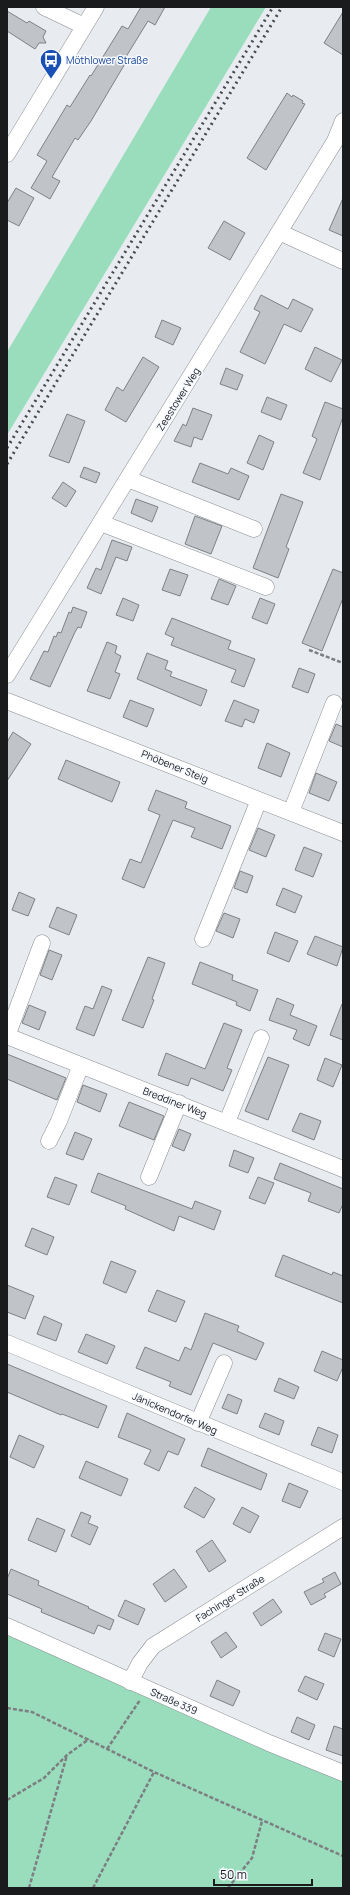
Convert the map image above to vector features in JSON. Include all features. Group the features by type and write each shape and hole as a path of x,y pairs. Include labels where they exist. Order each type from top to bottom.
{"street":[{"path":"44,7 84,26"},
{"path":"7,154 96,7"},
{"name":"Zeestower Weg","path":"7,675 335,141 343,121"},
{"path":"279,232 343,261"},
{"path":"128,479 254,529"},
{"path":"101,523 266,587"},
{"name":"Phöbener Steig","path":"7,701 343,833"},
{"path":"291,812 334,703"},
{"path":"204,938 259,800"},
{"path":"7,1036 42,943"},
{"name":"Breddiner Weg","path":"7,1036 343,1169"},
{"path":"226,1122 261,1038"},
{"path":"49,1141 59,1121 81,1065"},
{"path":"149,1177 179,1103"},
{"name":"Jänickendorfer Weg","path":"7,1342 198,1423 343,1482"},
{"path":"198,1423 224,1363"},
{"name":"Fachinger Straße","path":"130,1682 140,1663 153,1646 343,1527"},
{"name":"Straße 339","path":"7,1626 147,1690 343,1773"}],"path":[{"path":"309,650 343,663"},
{"path":"106,1749 147,1690"},
{"path":"7,1708 32,1712 154,1772 343,1856"},
{"path":"7,1800 44,1778 67,1755 89,1739"},
{"path":"29,1888 67,1755"},
{"path":"93,1888 154,1772"},
{"path":"228,1888 252,1858 262,1821"}],"green space":[{"path":"211,7 266,7 7,435 7,352"},
{"path":"7,1633 127,1688 343,1781 343,1888 7,1888"}],"building":[{"path":"141,7 165,7 155,25 148,21 124,60 126,62 91,121 78,140 75,138 52,177 60,181 50,199 31,188 47,161 37,155 67,105 70,107 122,26 128,29"},
{"path":"7,11 27,23 29,21 46,31 43,37 46,43 39,43 35,49 7,31"},
{"path":"343,12 343,55 324,43"},
{"path":"287,93 292,97 293,95 303,101 302,103 305,104 266,170 247,158"},
{"path":"16,188 34,198 19,226 7,220 7,203"},
{"path":"343,198 343,236 329,230"},
{"path":"224,221 245,233 230,260 208,248"},
{"path":"261,295 288,309 293,299 313,309 301,332 284,324 265,364 240,352 260,312 254,309"},
{"path":"162,320 181,328 173,345 155,337"},
{"path":"315,347 342,360 331,382 305,369"},
{"path":"143,357 159,367 126,422 105,410 117,387 123,391"},
{"path":"226,368 243,375 237,390 220,384"},
{"path":"267,397 287,405 281,420 261,412"},
{"path":"325,402 343,409 343,417 320,480 303,473 317,439 312,436"},
{"path":"193,408 212,415 202,440 194,437 191,447 174,441 183,424 186,426"},
{"path":"67,414 85,421 69,463 49,456"},
{"path":"259,435 274,442 263,470 247,463"},
{"path":"200,463 228,474 231,468 249,476 239,500 192,482"},
{"path":"84,467 100,473 96,483 80,477"},
{"path":"63,482 76,491 66,507 52,498"},
{"path":"281,494 303,502 286,547 289,549 278,578 253,568"},
{"path":"136,499 158,507 152,522 131,513"},
{"path":"195,516 222,526 211,554 185,544"},
{"path":"112,540 132,547 127,561 116,557 101,594 87,588 96,568 101,570"},
{"path":"170,569 188,575 180,596 162,590"},
{"path":"333,569 343,573 343,598 322,651 302,643"},
{"path":"219,579 236,586 228,605 211,599"},
{"path":"123,598 139,605 133,621 116,615"},
{"path":"260,598 275,604 267,624 252,618"},
{"path":"73,607 87,612 81,628 78,627 75,632 50,687 30,679 44,651 48,652 54,636 56,637 58,632 61,633 69,612 71,613"},
{"path":"172,618 231,641 228,649 255,659 244,687 231,682 236,670 171,645 174,638 165,634"},
{"path":"107,642 117,646 115,653 121,656 115,672 120,674 110,699 87,691"},
{"path":"147,653 168,661 165,669 172,672 170,676 207,690 201,706 137,679"},
{"path":"299,668 315,674 308,693 292,687"},
{"path":"130,700 154,709 147,727 123,717"},
{"path":"234,700 259,710 254,723 245,719 242,727 225,721"},
{"path":"336,724 343,727 343,747 329,741"},
{"path":"13,732 31,744 7,781 7,742"},
{"path":"267,743 290,753 281,777 258,768"},
{"path":"66,760 120,782 112,802 58,779"},
{"path":"316,773 337,782 329,801 309,793"},
{"path":"156,790 187,802 185,808 231,826 222,849 191,837 195,828 173,820 144,888 122,879 130,859 141,863 160,815 148,810"},
{"path":"258,828 275,835 266,857 249,850"},
{"path":"304,847 322,854 313,877 295,870"},
{"path":"240,871 253,876 247,893 234,888"},
{"path":"283,888 302,896 295,913 276,905"},
{"path":"19,892 35,899 28,916 12,910"},
{"path":"57,907 77,915 69,935 49,927"},
{"path":"224,913 240,919 233,938 216,931"},
{"path":"275,932 298,941 289,962 267,953"},
{"path":"315,936 343,947 337,966 307,954"},
{"path":"49,950 62,955 52,980 40,975"},
{"path":"148,957 165,963 152,999 154,1000 143,1028 122,1020"},
{"path":"200,962 233,975 232,980 258,990 250,1011 236,1005 237,1002 192,984"},
{"path":"102,986 112,990 94,1036 76,1029 85,1006 93,1009"},
{"path":"277,998 294,1005 290,1015 317,1026 309,1046 293,1039 297,1030 269,1020"},
{"path":"342,1004 343,1005 343,1040 330,1035"},
{"path":"29,1005 46,1012 39,1030 22,1023"},
{"path":"224,1023 242,1030 227,1068 232,1070 223,1091 191,1078 188,1086 158,1075 166,1053 205,1069"},
{"path":"7,1054 66,1078 57,1100 7,1079"},
{"path":"268,1057 289,1065 268,1120 245,1111"},
{"path":"325,1058 342,1065 333,1087 317,1080"},
{"path":"83,1085 107,1094 100,1112 77,1102"},
{"path":"129,1102 164,1116 154,1140 119,1126"},
{"path":"300,1113 321,1121 314,1140 292,1131"},
{"path":"179,1129 191,1134 184,1151 172,1146"},
{"path":"75,1132 92,1139 83,1160 66,1154"},
{"path":"234,1150 254,1158 248,1173 229,1166"},
{"path":"280,1163 343,1189 343,1204 339,1213 308,1201 311,1193 274,1179"},
{"path":"98,1173 192,1209 195,1201 221,1211 214,1230 179,1216 174,1231 125,1209 126,1206 91,1192"},
{"path":"55,1177 77,1185 69,1205 47,1197"},
{"path":"258,1177 274,1183 265,1204 249,1198"},
{"path":"32,1228 54,1237 47,1255 25,1246"},
{"path":"283,1255 332,1275 333,1272 343,1276 343,1303 275,1276"},
{"path":"111,1261 136,1271 126,1293 103,1283"},
{"path":"7,1285 34,1296 25,1319 7,1312"},
{"path":"157,1290 185,1301 176,1322 148,1311"},
{"path":"205,1313 239,1326 237,1331 264,1343 256,1360 213,1343 191,1395 169,1386 171,1382 136,1368 145,1347 179,1361 185,1347 191,1350"},
{"path":"44,1316 62,1324 56,1341 37,1334"},
{"path":"86,1334 115,1346 107,1364 78,1352"},
{"path":"322,1351 343,1360 343,1367 337,1381 314,1371"},
{"path":"7,1364 107,1406 98,1428 62,1414 61,1415 7,1392"},
{"path":"279,1378 299,1387 294,1399 274,1391"},
{"path":"228,1394 242,1400 237,1414 222,1408"},
{"path":"127,1413 185,1439 178,1455 168,1451 159,1471 144,1464 151,1450 118,1437"},
{"path":"265,1413 284,1421 279,1435 259,1427"},
{"path":"318,1427 338,1435 332,1453 311,1445"},
{"path":"19,1435 44,1446 34,1468 10,1457"},
{"path":"208,1448 267,1474 261,1490 201,1466"},
{"path":"86,1461 128,1479 121,1496 79,1478"},
{"path":"289,1483 308,1491 300,1508 282,1501"},
{"path":"195,1487 215,1499 204,1518 184,1507"},
{"path":"242,1507 259,1516 250,1533 233,1524"},
{"path":"81,1512 91,1516 88,1523 98,1527 90,1545 71,1536"},
{"path":"37,1518 65,1530 56,1552 28,1540"},
{"path":"212,1540 226,1561 209,1572 196,1551"},
{"path":"11,1569 39,1581 38,1585 89,1607 88,1608 114,1620 110,1630 98,1625 94,1634 41,1612 42,1609 7,1594 7,1579"},
{"path":"174,1569 187,1587 165,1602 153,1584"},
{"path":"335,1572 341,1584 324,1594 326,1597 311,1605 304,1592 324,1582 322,1579"},
{"path":"273,1599 282,1612 261,1626 253,1613"},
{"path":"125,1600 145,1609 138,1625 118,1616"},
{"path":"226,1632 237,1647 221,1658 211,1642"},
{"path":"325,1633 341,1639 334,1657 318,1650"},
{"path":"305,1676 324,1684 317,1700 298,1691"},
{"path":"217,1680 240,1691 233,1706 210,1696"},
{"path":"297,1717 315,1725 309,1740 291,1732"},
{"path":"334,1726 343,1729 343,1756 326,1750"}],"railway":[{"path":"7,448 273,7"},
{"path":"7,464 282,7"}],"place":[{"name":"Möthlower Straße","path":"51,80"}]}
